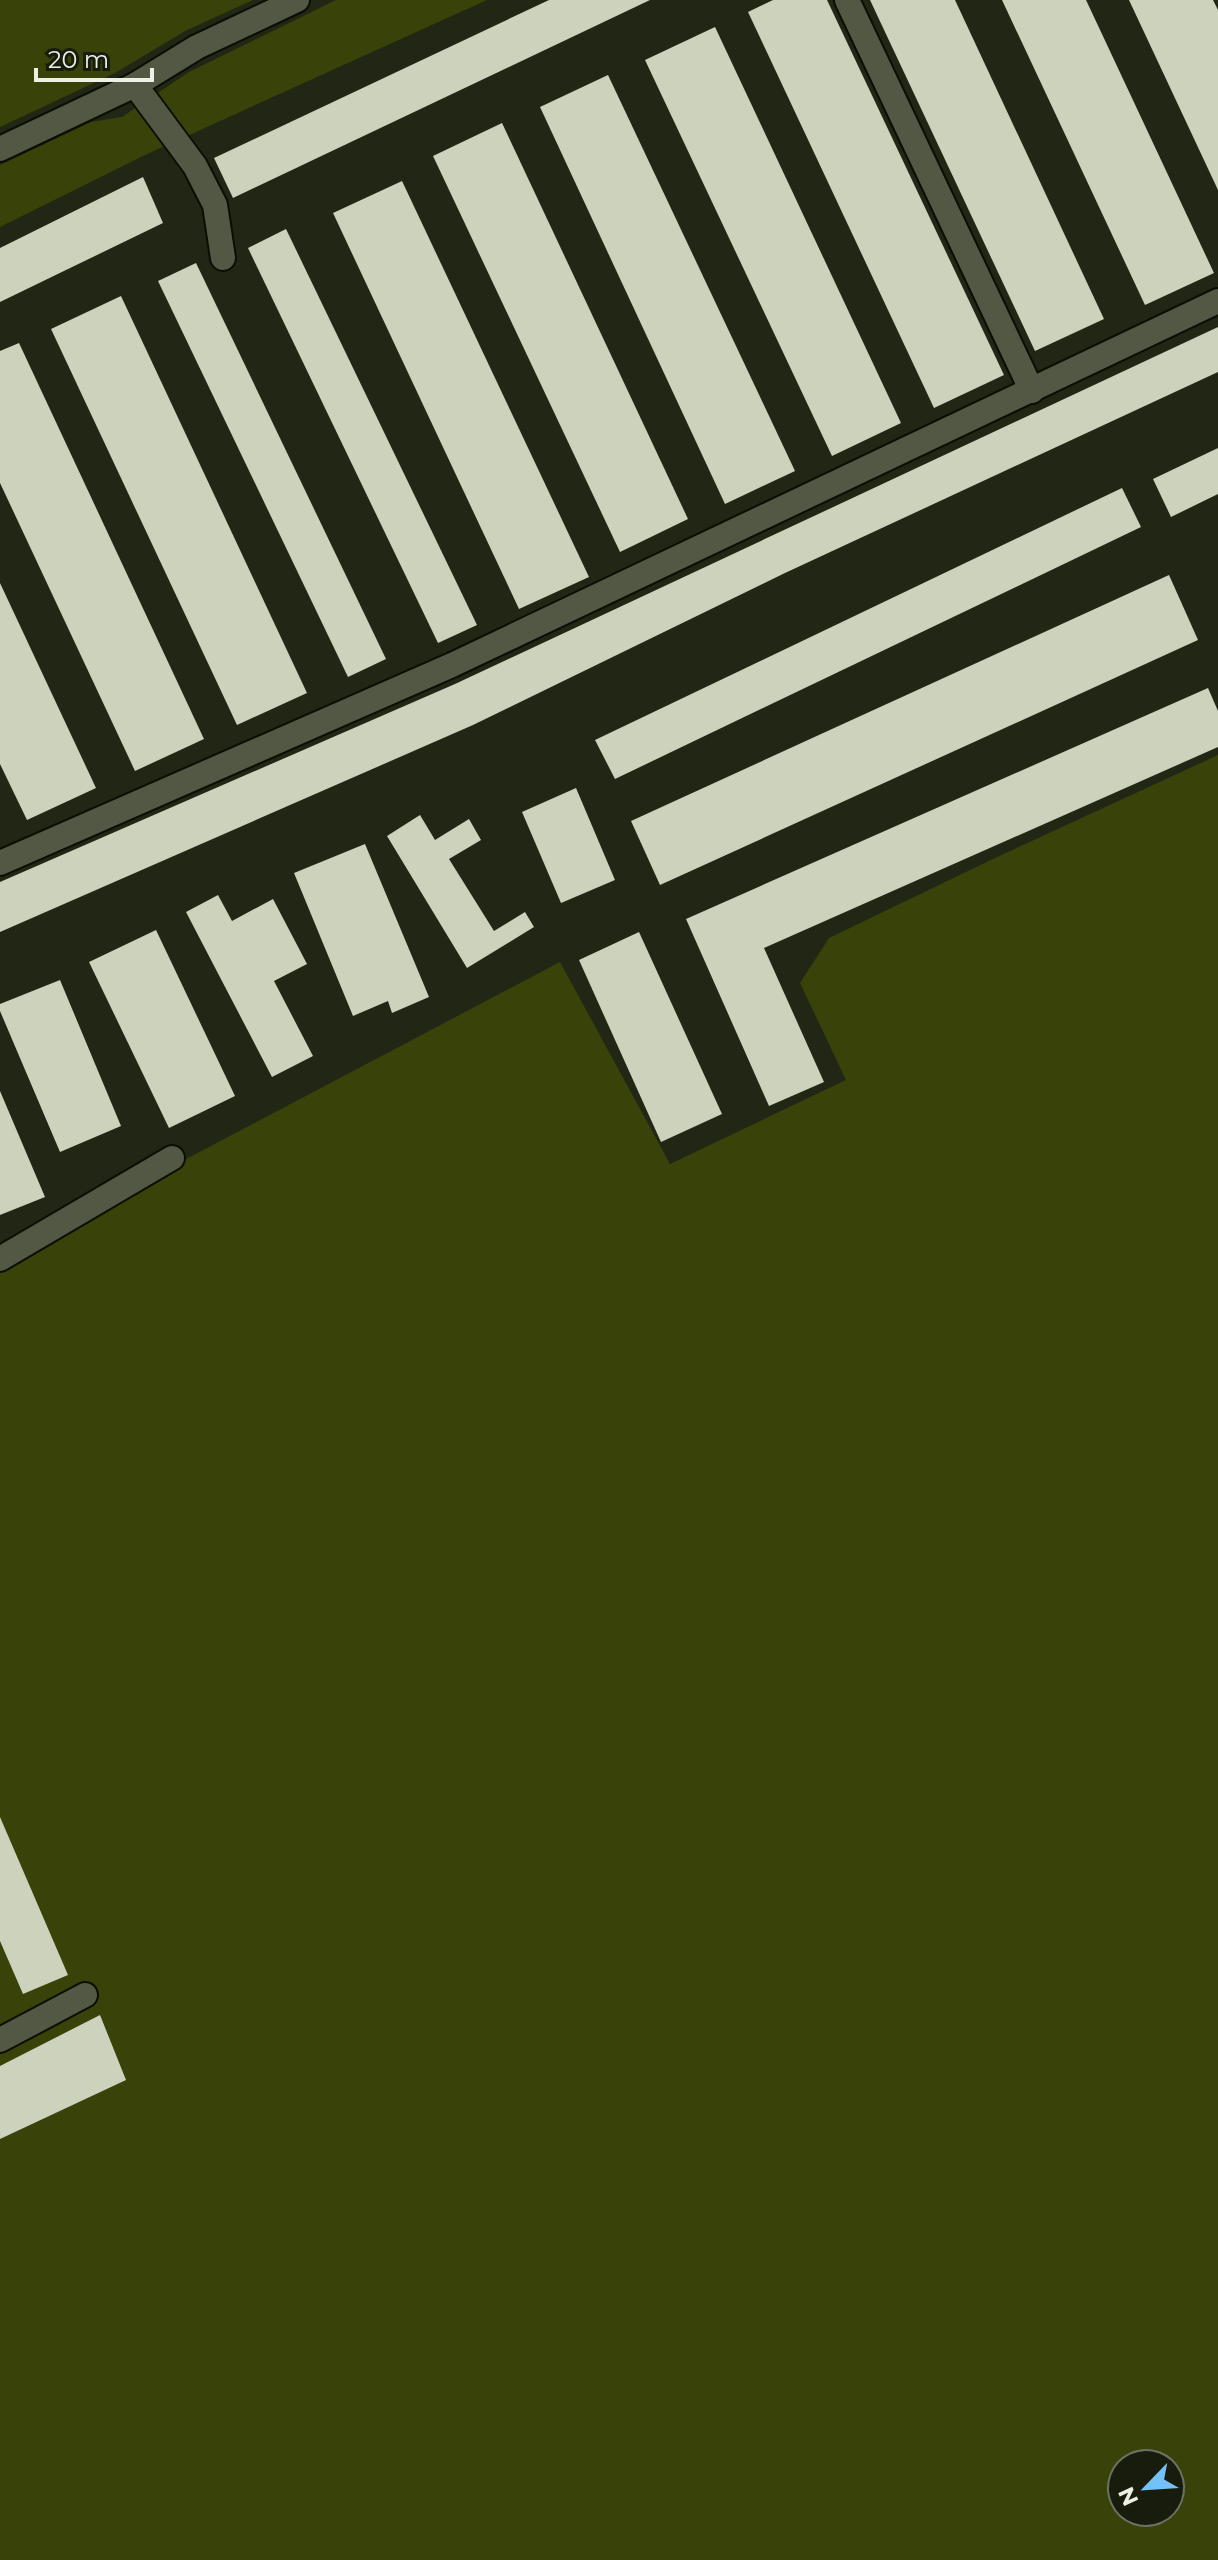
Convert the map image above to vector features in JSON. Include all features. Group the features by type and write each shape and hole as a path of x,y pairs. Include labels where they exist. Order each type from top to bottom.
{"lane":[{"path":"0,149 135,85 197,47 297,0"},
{"path":"847,0 1032,391"},
{"path":"135,85 195,166 215,205 223,258"},
{"path":"0,863 452,665 1218,301"},
{"path":"0,1259 172,1158"},
{"path":"2,2034 85,1995"}],"green space":[{"path":"0,0 253,0 185,31 115,73 0,127"},
{"path":"336,0 487,0 145,155 0,227 0,165 91,122 122,117 189,72"},
{"path":"1218,755 1218,2560 0,2560 0,1257 560,962 670,1164 846,1080 800,983 829,938"}],"building":[{"path":"549,0 650,0 233,198 214,158"},
{"path":"773,0 827,0 1004,375 934,408 748,12"},
{"path":"870,0 955,0 1104,319 1035,351"},
{"path":"1002,0 1086,0 1214,273 1145,305"},
{"path":"1129,0 1213,0 1218,10 1218,190"},
{"path":"715,27 901,423 832,456 645,60"},
{"path":"608,75 795,471 725,504 540,107"},
{"path":"502,123 688,519 620,552 433,156"},
{"path":"143,177 163,223 0,302 0,248"},
{"path":"402,181 589,577 519,609 333,213"},
{"path":"286,229 477,625 438,643 248,248"},
{"path":"196,263 386,659 348,677 158,281"},
{"path":"121,296 307,693 237,725 51,329"},
{"path":"1218,327 1218,372 785,573 473,725 0,932 0,882 455,684"},
{"path":"19,343 204,739 135,771 0,483 0,351"},
{"path":"1218,448 1218,494 1171,517 1153,479"},
{"path":"1122,488 1141,527 615,779 595,740"},
{"path":"1169,575 1198,640 660,885 631,821"},
{"path":"0,583 96,788 27,820 0,764"},
{"path":"1208,688 1218,711 1218,747 764,948 824,1082 769,1106 686,919"},
{"path":"576,788 615,880 561,903 522,812"},
{"path":"420,815 435,840 469,819 481,840 449,859 494,931 525,912 534,927 467,968 387,836"},
{"path":"365,844 429,997 392,1013 388,1001 353,1016 294,873"},
{"path":"218,895 232,921 273,899 307,964 274,981 313,1056 272,1077 186,912"},
{"path":"156,930 235,1096 169,1128 89,962"},
{"path":"639,932 722,1114 661,1142 579,960"},
{"path":"60,980 121,1126 60,1152 0,1011 0,1004"},
{"path":"0,1091 45,1197 0,1215"},
{"path":"0,1817 68,1975 23,1994 0,1941"},
{"path":"100,2015 126,2080 0,2139 0,2066"}]}
